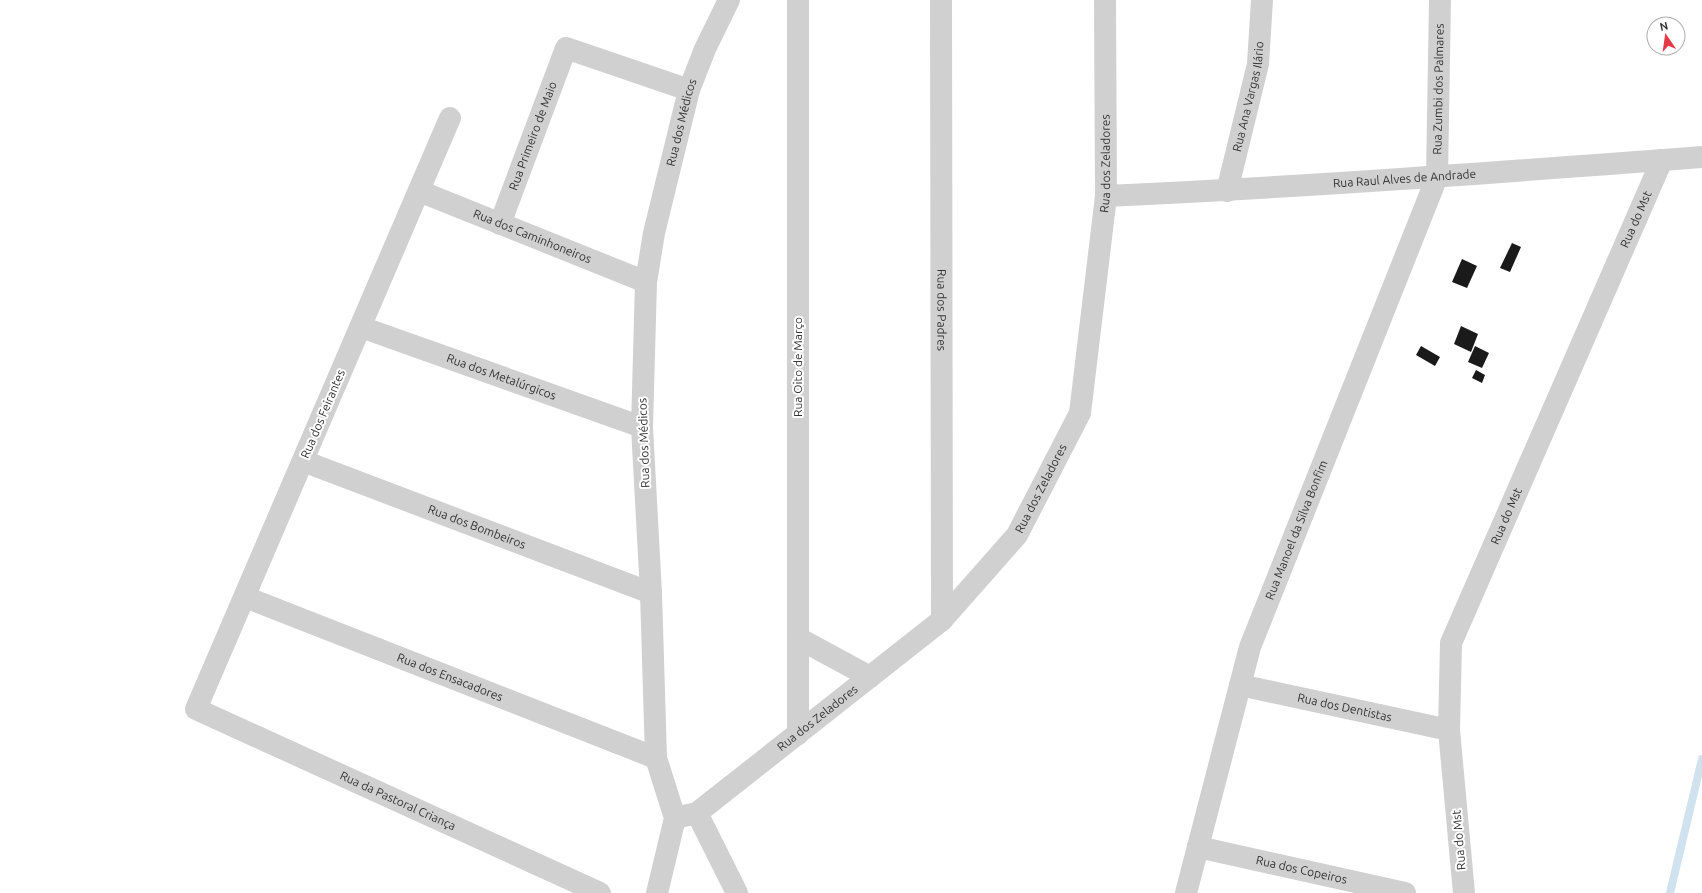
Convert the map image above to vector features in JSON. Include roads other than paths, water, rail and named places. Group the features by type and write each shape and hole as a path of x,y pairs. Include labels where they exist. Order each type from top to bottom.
{"street":[{"name":"Rua dos Médicos","path":"675,818 656,758 651,593 642,427 646,282 654,233 689,90 705,49 729,0"},
{"name":"Rua Oito de Março","path":"798,0 798,734"},
{"name":"Rua dos Padres","path":"941,0 942,620"},
{"name":"Rua dos Zeladores","path":"675,818 697,813 942,620 1017,534 1080,413 1106,196 1105,0"},
{"name":"Rua Ana Vargas Ilário","path":"1226,191 1258,64 1262,0"},
{"name":"Rua Zumbi dos Palmares","path":"1437,177 1440,0"},
{"name":"Rua Primeiro de Maio","path":"500,224 566,48 689,90"},
{"name":"Rua dos Feirantes","path":"196,709 450,118"},
{"name":"Rua Raul Alves de Andrade","path":"1106,196 1226,191 1702,157"},
{"name":"Rua do Mst","path":"1464,893 1449,730 1451,643 1662,160"},
{"name":"Rua Manoel da Silva Bonfim","path":"1186,893 1250,647 1437,177"},
{"name":"Rua dos Caminhoneiros","path":"419,191 646,282"},
{"name":"Rua dos Metalúrgicos","path":"361,327 642,427"},
{"name":"Rua dos Bombeiros","path":"303,461 651,593"},
{"name":"Rua dos Ensacadores","path":"245,597 656,758"},
{"path":"798,638 870,677"},
{"name":"Rua dos Dentistas","path":"1240,684 1449,730"},
{"name":"Rua da Pastoral Criança","path":"196,709 600,893"},
{"path":"697,813 737,893"},
{"path":"657,893 675,818"},
{"name":"Rua dos Copeiros","path":"1198,847 1405,893"}],"waterway":[{"path":"1670,893 1702,759"}]}
